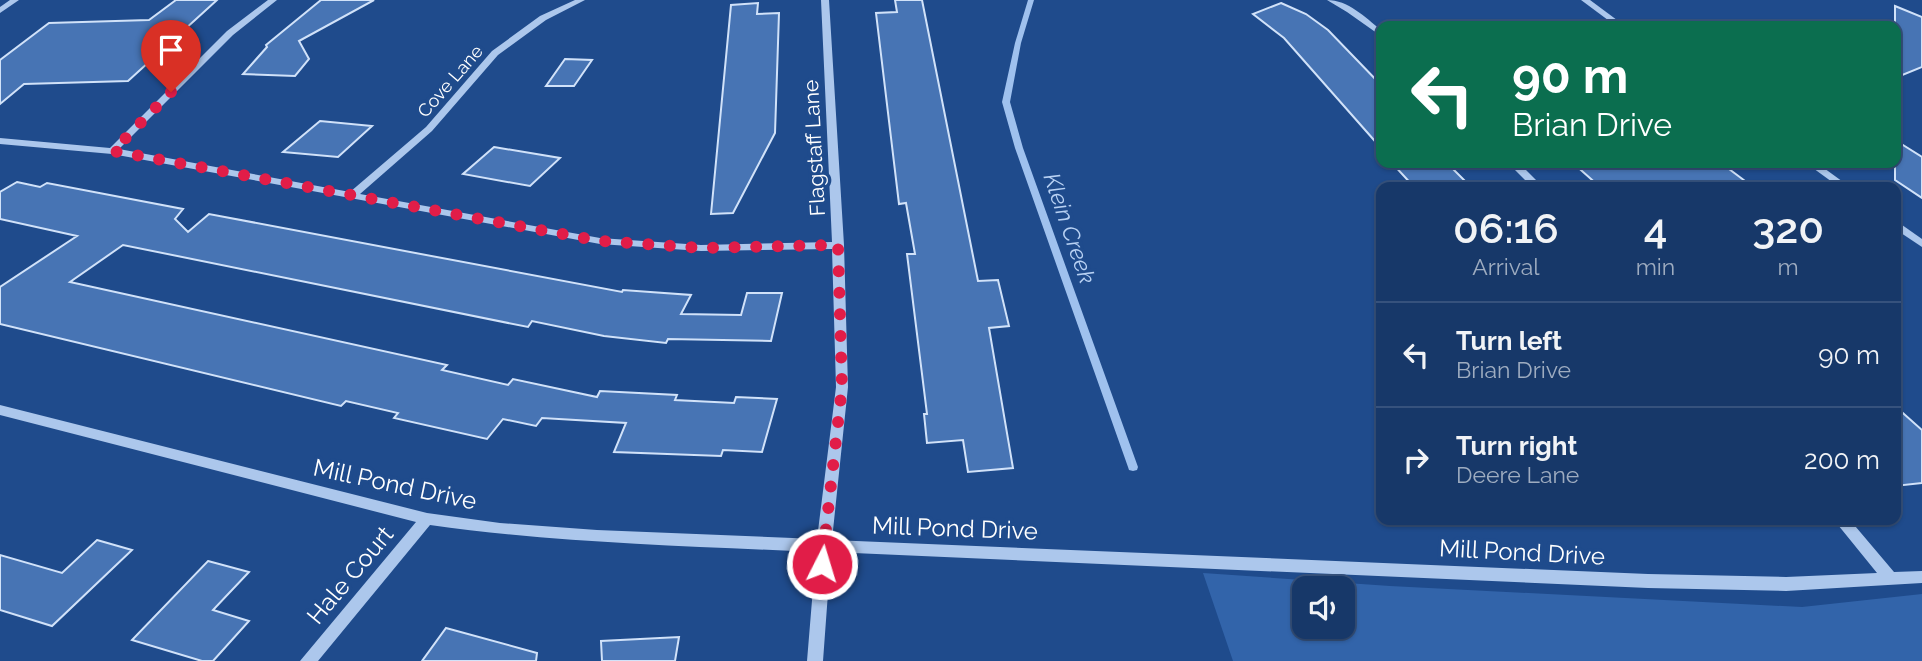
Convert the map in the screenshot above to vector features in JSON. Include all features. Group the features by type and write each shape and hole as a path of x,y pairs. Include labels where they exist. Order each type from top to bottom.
{"street":[{"path":"0,11 15,0"},
{"path":"113,151 230,33 273,0"},
{"name":"Cove Lane","path":"351,196 429,130 495,53 543,18 581,0"},
{"name":"Flagstaff Lane","path":"815,661 824,545 842,387 838,245 825,0"},
{"path":"1331,0 1350,10 1376,30"},
{"path":"1585,0 1614,21"},
{"path":"0,141 113,151 600,241 701,248 838,245"},
{"path":"1518,168 1533,182"},
{"path":"1818,168 1838,182"},
{"path":"1901,228 1922,244"},
{"name":"Mill Pond Drive","path":"0,410 427,519 500,529 583,535 1648,581 1786,584 1922,576"},
{"name":"Hale Court","path":"308,661 427,519"},
{"path":"1845,525 1891,579"}],"shaded area":[{"path":"1203,573 1292,579 1292,639 1355,639 1355,584 1802,607 1922,594 1922,661 1233,661"}],"building":[{"path":"176,0 217,0 128,81 24,84 0,104 0,60 49,23 149,20"},
{"path":"321,0 374,0 299,41 309,59 295,76 243,74 266,45"},
{"path":"895,0 922,0 978,281 998,280 1009,326 989,328 1013,468 968,472 963,440 927,443 924,414 927,414 907,254 915,254 906,203 899,204 876,13 897,12"},
{"path":"758,3 757,14 779,13 775,133 733,213 711,214 731,5"},
{"path":"1281,3 1306,14 1328,30 1376,80 1376,142 1284,38 1253,14"},
{"path":"1895,6 1922,17 1922,67 1901,76 1901,21 1895,21"},
{"path":"565,59 592,60 574,86 546,86"},
{"path":"320,121 372,126 338,157 283,152"},
{"path":"1901,144 1922,157 1922,198 1895,180 1895,168 1901,168"},
{"path":"494,147 560,158 530,186 463,174"},
{"path":"1397,168 1452,168 1466,182 1409,182"},
{"path":"1579,168 1728,168 1746,182 1594,182"},
{"path":"17,182 40,187 47,183 183,209 175,219 188,232 209,214 622,292 691,295 681,314 741,315 747,293 782,293 771,341 668,339 666,343 604,336 532,321 528,327 123,245 70,282 447,365 442,370 508,385 513,379 597,397 600,391 677,395 675,400 734,403 736,397 777,399 762,452 723,450 721,456 614,452 626,423 542,418 536,426 503,419 487,439 394,418 398,413 346,401 341,406 0,324 0,287 77,236 0,219 0,192"},
{"path":"1901,411 1922,430 1922,483 1901,485"},
{"path":"97,540 132,550 52,626 0,610 0,555 62,573"},
{"path":"208,561 249,572 213,610 249,621 213,661 202,661 132,640"},
{"path":"446,628 537,653 536,661 422,661"},
{"path":"679,637 675,661 602,661 601,641"}],"waterway":[{"name":"Klein Creek","path":"1031,0 1018,43 1006,102 1019,148 1133,467"}],"route":[{"path":"171,92 113,151 150,160 600,241 701,248 838,245 842,387 822,564"}]}
